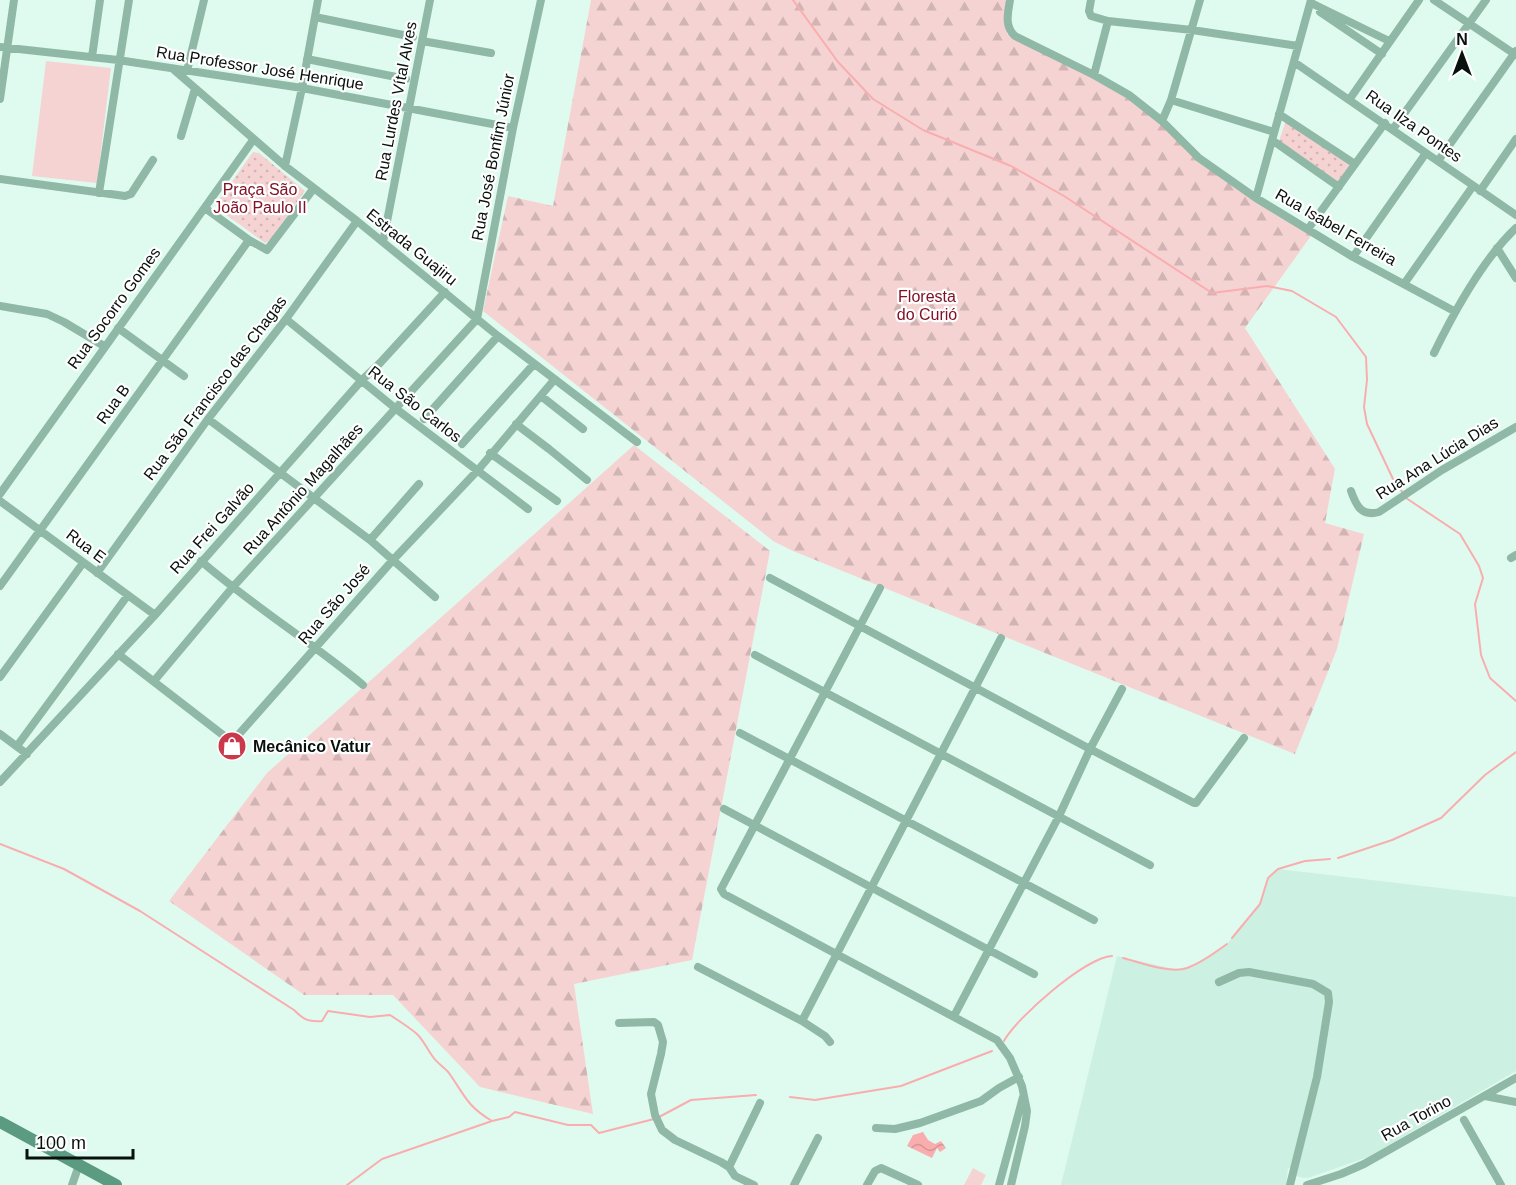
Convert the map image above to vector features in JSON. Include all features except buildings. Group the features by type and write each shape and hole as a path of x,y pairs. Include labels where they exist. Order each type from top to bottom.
{"street":[{"path":"0,99 4,48 14,0"},
{"path":"92,57 100,0"},
{"path":"99,193 129,0"},
{"path":"187,71 204,0"},
{"path":"285,166 318,0"},
{"name":"Rua Lurdes Vítal Alves","path":"383,242 409,109 417,39 430,0"},
{"name":"Rua José Bonfim Júnior","path":"477,319 513,128 541,0"},
{"path":"1010,0 1007,16 1009,30 1015,36 1129,95 1162,121 1199,158 1256,198"},
{"path":"1091,0 1090,16 1108,21 1192,30 1298,46"},
{"path":"1162,121 1171,100 1200,0"},
{"path":"1350,100 1389,40 1419,0"},
{"path":"1434,0 1515,53 1438,161"},
{"path":"1393,129 1486,0"},
{"path":"1311,3 1389,40"},
{"path":"1311,3 1382,54"},
{"name":"Rua Isabel Ferreira","path":"1311,3 1256,198 1353,257 1455,312"},
{"path":"315,17 491,53"},
{"path":"1094,75 1108,21"},
{"name":"Rua Professor José Henrique","path":"4,48 118,60 302,88 513,128"},
{"path":"307,59 406,79"},
{"name":"Rua Ilza Pontes","path":"1294,62 1516,215"},
{"name":"Estrada Guajiru","path":"173,69 285,166 357,220 554,380 637,442"},
{"path":"182,136 195,89"},
{"path":"1171,100 1273,136 1339,187"},
{"path":"1279,114 1355,164"},
{"path":"1308,229 1385,123"},
{"path":"1404,284 1516,139"},
{"name":"Rua Socorro Gomes","path":"0,494 253,140"},
{"path":"1353,257 1426,153"},
{"path":"0,179 125,196 131,194 153,160"},
{"path":"205,207 265,250 269,249 314,188"},
{"name":"Rua São Francisco das Chagas","path":"97,573 208,419 286,319 357,220"},
{"path":"1434,353 1455,312 1497,248 1516,228"},
{"name":"Rua B","path":"0,586 249,240"},
{"path":"1497,248 1516,278"},
{"name":"Rua Frei Galvão","path":"0,782 155,615 361,381 388,355 444,292"},
{"path":"0,306 47,314 104,346"},
{"name":"Rua São Carlos","path":"286,319 394,408 528,509"},
{"name":"Rua Antônio Magalhães","path":"154,681 232,588 477,319"},
{"path":"118,328 184,376"},
{"path":"424,419 498,336"},
{"path":"462,444 534,364"},
{"name":"Rua São José","path":"118,654 232,742 392,561 478,470 554,380"},
{"path":"541,396 583,429"},
{"path":"208,419 370,540 435,597"},
{"path":"516,424 587,480"},
{"name":"Rua Ana Lúcia Dias","path":"1351,491 1360,510 1368,514 1379,512 1442,470 1516,427"},
{"path":"490,453 557,501"},
{"path":"370,540 418,484"},
{"name":"Rua E","path":"0,501 155,615"},
{"path":"201,561 232,588 363,685"},
{"path":"0,677 83,563"},
{"path":"770,578 1090,749 1197,803 1244,738"},
{"path":"880,588 721,886 722,891 836,955 997,1040 1010,1058 1019,1077 1027,1111 1011,1185"},
{"path":"17,746 128,595"},
{"path":"802,1021 1001,638"},
{"path":"755,655 1150,865"},
{"path":"954,1016 1059,816 1090,749 1122,689"},
{"path":"740,732 1094,920"},
{"path":"0,734 27,754"},
{"path":"724,809 1034,974"},
{"path":"698,967 802,1021 825,1036 830,1042"},
{"path":"1220,982 1239,973 1249,972 1313,984 1328,993 1329,1002 1317,1077 1290,1185"},
{"path":"619,1023 654,1022 661,1032 662,1054 651,1094 656,1118 662,1130 675,1140 729,1167 735,1176 754,1185"},
{"path":"876,1128 894,1129 920,1123 981,1101 1019,1077"},
{"name":"Rua Torino","path":"1307,1185 1329,1179 1364,1164 1516,1078"},
{"path":"1485,1096 1516,1102"},
{"path":"999,1185 1023,1097"},
{"path":"729,1167 760,1103"},
{"path":"1464,1120 1501,1185"},
{"path":"0,1122 116,1185"},
{"path":"794,1185 818,1138"},
{"path":"72,1185 79,1165"},
{"path":"867,1185 877,1170 881,1168 918,1185"}],"shaded area":[{"path":"1278,869 1516,897 1516,1071 1368,1157 1304,1178 1291,1175 1293,1170 1288,1168 1286,1185 1061,1185 1117,956 1174,969 1185,969 1203,961 1227,944 1260,904 1268,878"}],"green space":[{"name":"Floresta do Curió","path":"591,0 1012,0 1007,34 1109,83 1169,123 1197,156 1313,233 1245,328 1335,469 1325,523 1364,534 1337,649 1295,754 773,541 483,311 508,196 553,206"},
{"path":"46,61 111,68 97,183 32,176"},
{"path":"1286,120 1351,164 1339,182 1279,141"},
{"name":"Praça São João Paulo II","path":"253,152 259,153 305,191 271,239 265,243 217,208 216,204"},
{"path":"634,445 770,551 692,960 574,984 593,1114 480,1087 393,995 304,995 169,901 267,773"},
{"path":"973,1168 986,1175 981,1185 964,1185"}],"water":[{"path":"923,1132 928,1140 935,1144 941,1141 946,1148 940,1152 937,1148 932,1158 907,1146 913,1135"}],"waterway":[{"path":"793,0 838,62 873,99 923,130 1011,166 1064,196 1212,293 1267,286 1292,291 1336,317 1366,357 1367,380 1364,407 1367,424 1393,479 1403,493"},
{"path":"1406,498 1460,534 1479,566 1483,578 1475,604 1481,655 1490,678 1516,701"},
{"path":"1338,858 1392,840 1441,818 1485,775 1516,752"},
{"path":"0,844 64,869 140,911 306,1020 322,1021 328,1011 370,1017 390,1015 422,1039 472,1105 492,1121"},
{"path":"1232,938 1260,904 1268,878 1278,869 1305,861 1330,859"},
{"path":"1123,958 1155,967 1180,969 1208,958 1227,944"},
{"path":"1004,1041 1022,1018 1053,990 1086,966 1112,956"},
{"path":"790,1097 815,1100 901,1086 992,1051"},
{"path":"659,1117 691,1100 756,1095"},
{"path":"347,1185 382,1159 509,1117 515,1112 568,1125 591,1125 599,1133 654,1119"}],"place":[{"name":"Mecânico Vatur","path":"232,746"}]}
